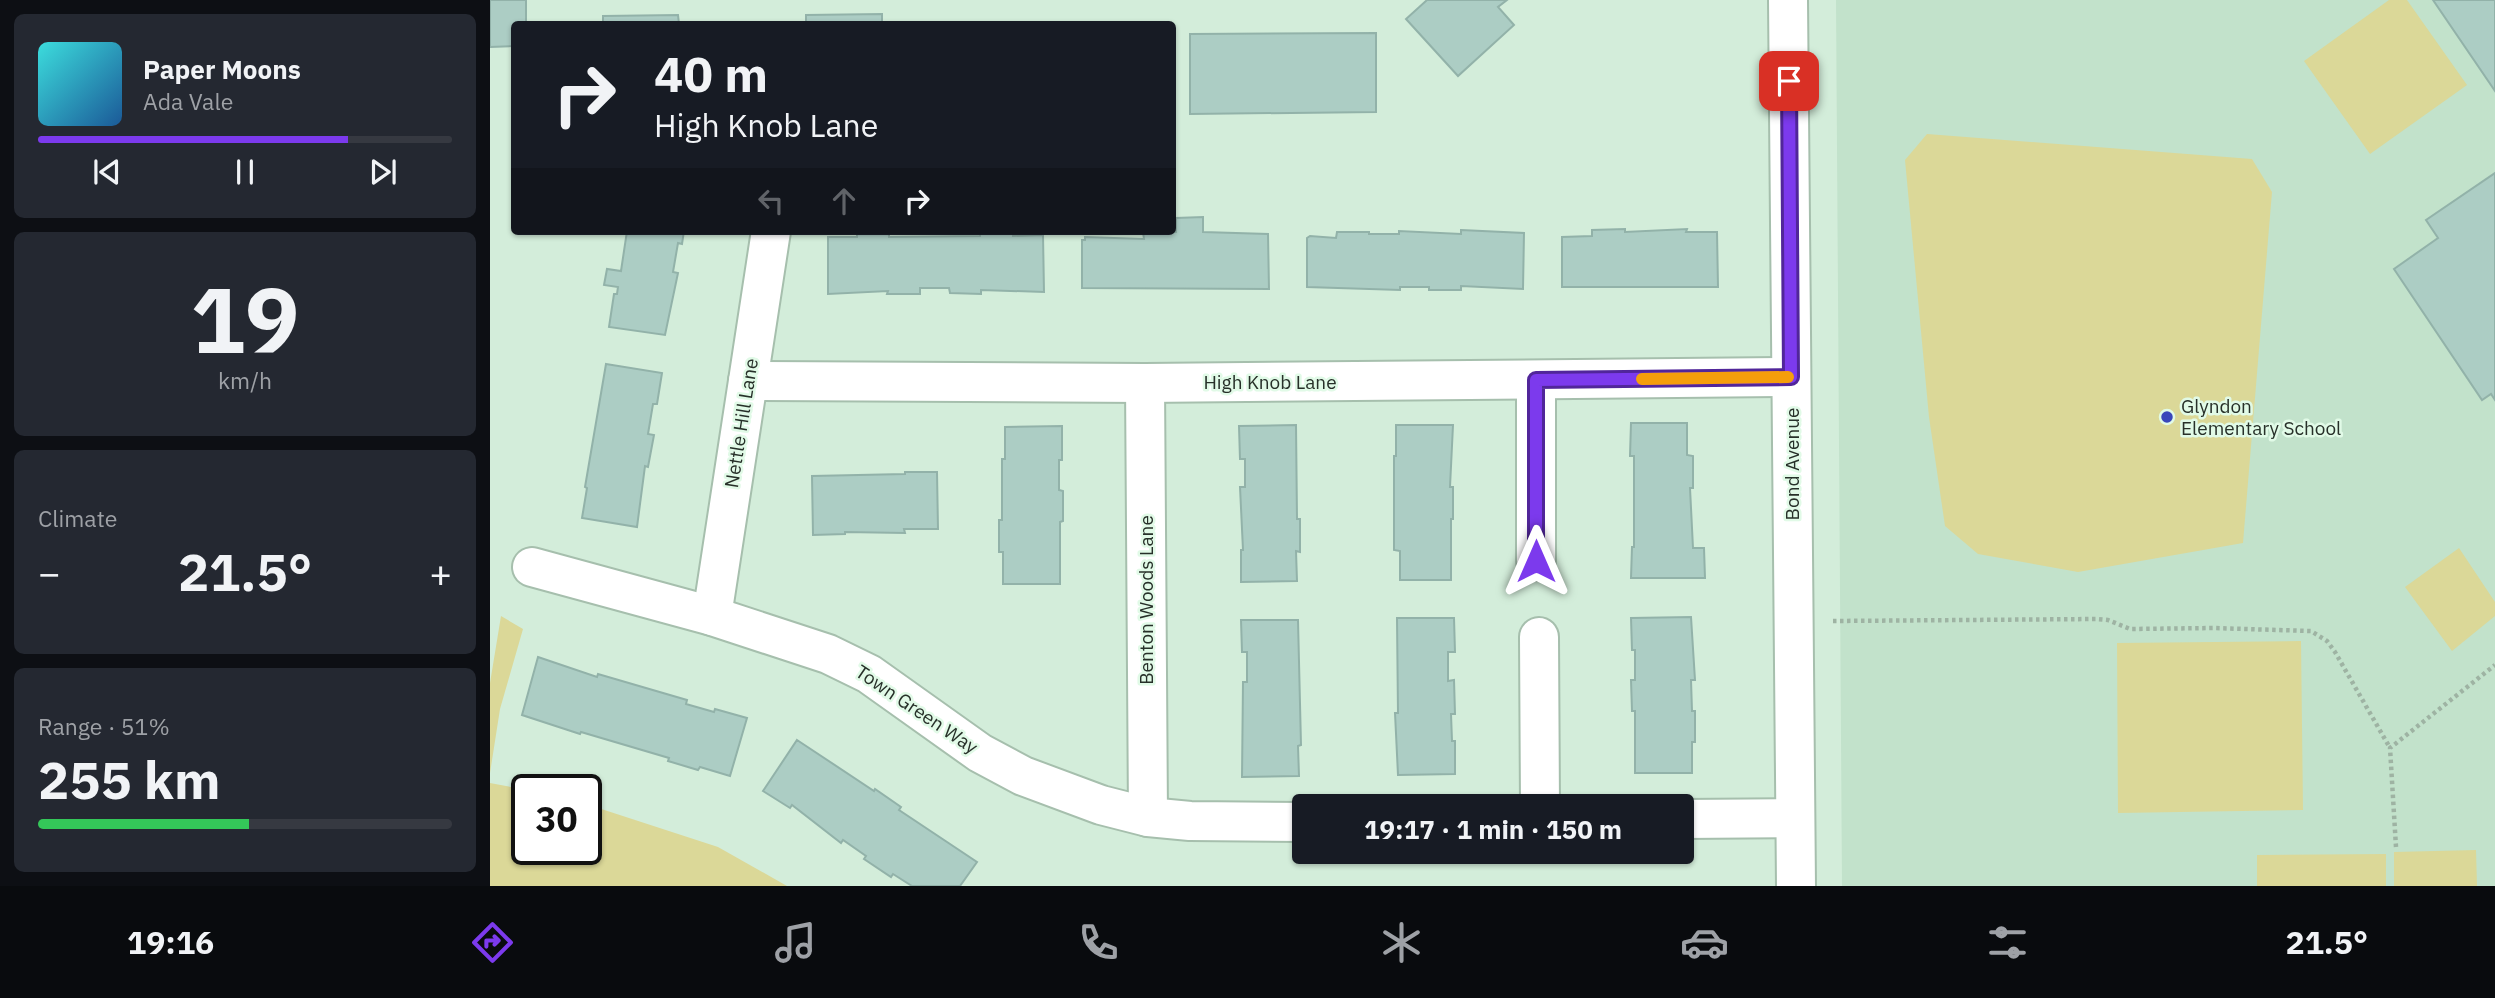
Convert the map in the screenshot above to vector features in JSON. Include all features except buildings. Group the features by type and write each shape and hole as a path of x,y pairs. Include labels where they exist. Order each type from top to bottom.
{"street":[{"name":"Bond Avenue","path":"1788,0 1796,886"},
{"name":"Nettle Hill Lane","path":"712,616 770,235"},
{"name":"High Knob Lane","path":"748,382 1145,383 1791,377"},
{"path":"1536,380 1536,561"},
{"name":"Benton Woods Lane","path":"1145,383 1147,817"},
{"name":"Town Green Way","path":"532,567 712,616 828,654 869,674 980,752 1023,776 1101,805 1147,817 1190,821 1292,822"},
{"path":"1539,638 1540,794"},
{"path":"1694,819 1795,818"}],"path":[{"path":"1833,621 2097,619 2108,620 2130,629 2311,631 2327,641 2335,652 2390,748 2396,847"},
{"path":"2390,748 2495,665"}],"shaded area":[{"name":"Glyndon Elementary School","path":"1836,0 2495,0 2495,886 1842,886"},
{"path":"2389,0 2407,0 2467,85 2370,154 2304,61"},
{"path":"1927,134 2252,159 2272,192 2243,543 2078,572 1978,554 1945,526 1929,417 1905,160"},
{"path":"2459,548 2495,602 2495,616 2452,651 2405,587"},
{"path":"501,616 523,629 500,709 490,773 490,683"},
{"path":"2301,641 2303,810 2118,813 2117,643"},
{"path":"490,783 511,787 511,865 602,865 602,809 718,847 787,886 490,886"},
{"path":"2476,850 2477,886 2394,886 2394,852"},
{"path":"2386,854 2386,886 2257,886 2257,855"}],"slow traffic":[{"path":"1642,379 1788,377"}],"place":[{"name":"Glyndon Elementary School","path":"2167,417"}],"route":[{"path":"1536,561 1536,380 1791,377 1789,81"}]}
